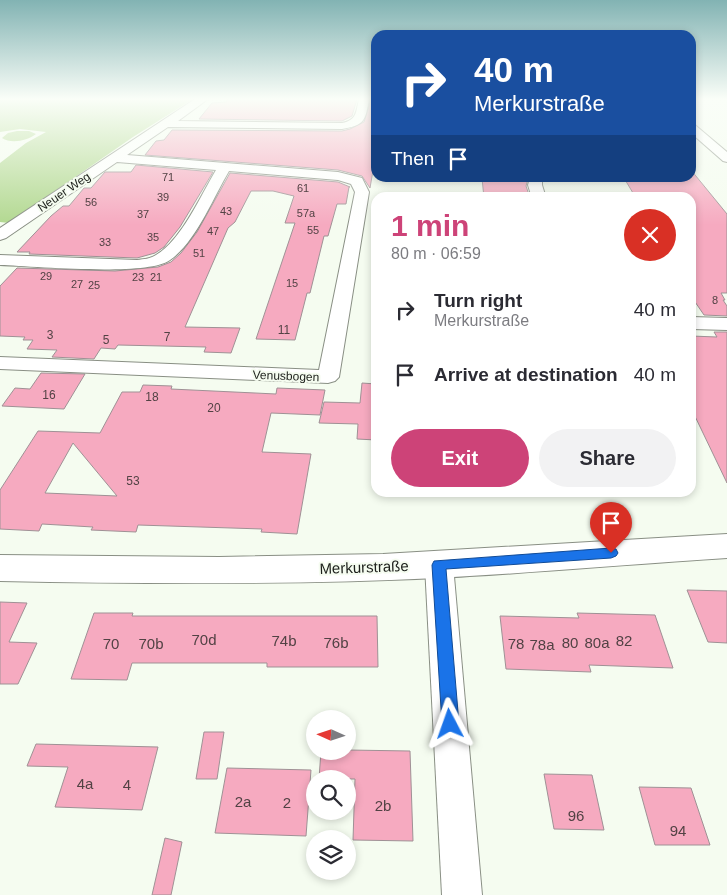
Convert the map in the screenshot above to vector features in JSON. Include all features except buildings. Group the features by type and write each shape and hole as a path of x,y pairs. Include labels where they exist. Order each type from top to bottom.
{"street":[{"name":"Neuer Weg","path":"0,235 140,141"},
{"path":"707,141 722,154"},
{"path":"700,150 722,154"},
{"name":"Venusbogen","path":"0,364 328,377 362,192 357,181 338,176 114,158"},
{"path":"0,260 153,263 166,256 177,244 224,168"},
{"path":"696,323 727,324"},
{"name":"Merkurstraße","path":"0,568 110,571 320,569 439,565 727,546"},
{"path":"439,565 462,895"}],"green space":[{"path":"30,141 128,141 9,223 0,222 0,163"}],"route":[{"path":"450,724 439,565 611,553"}]}
